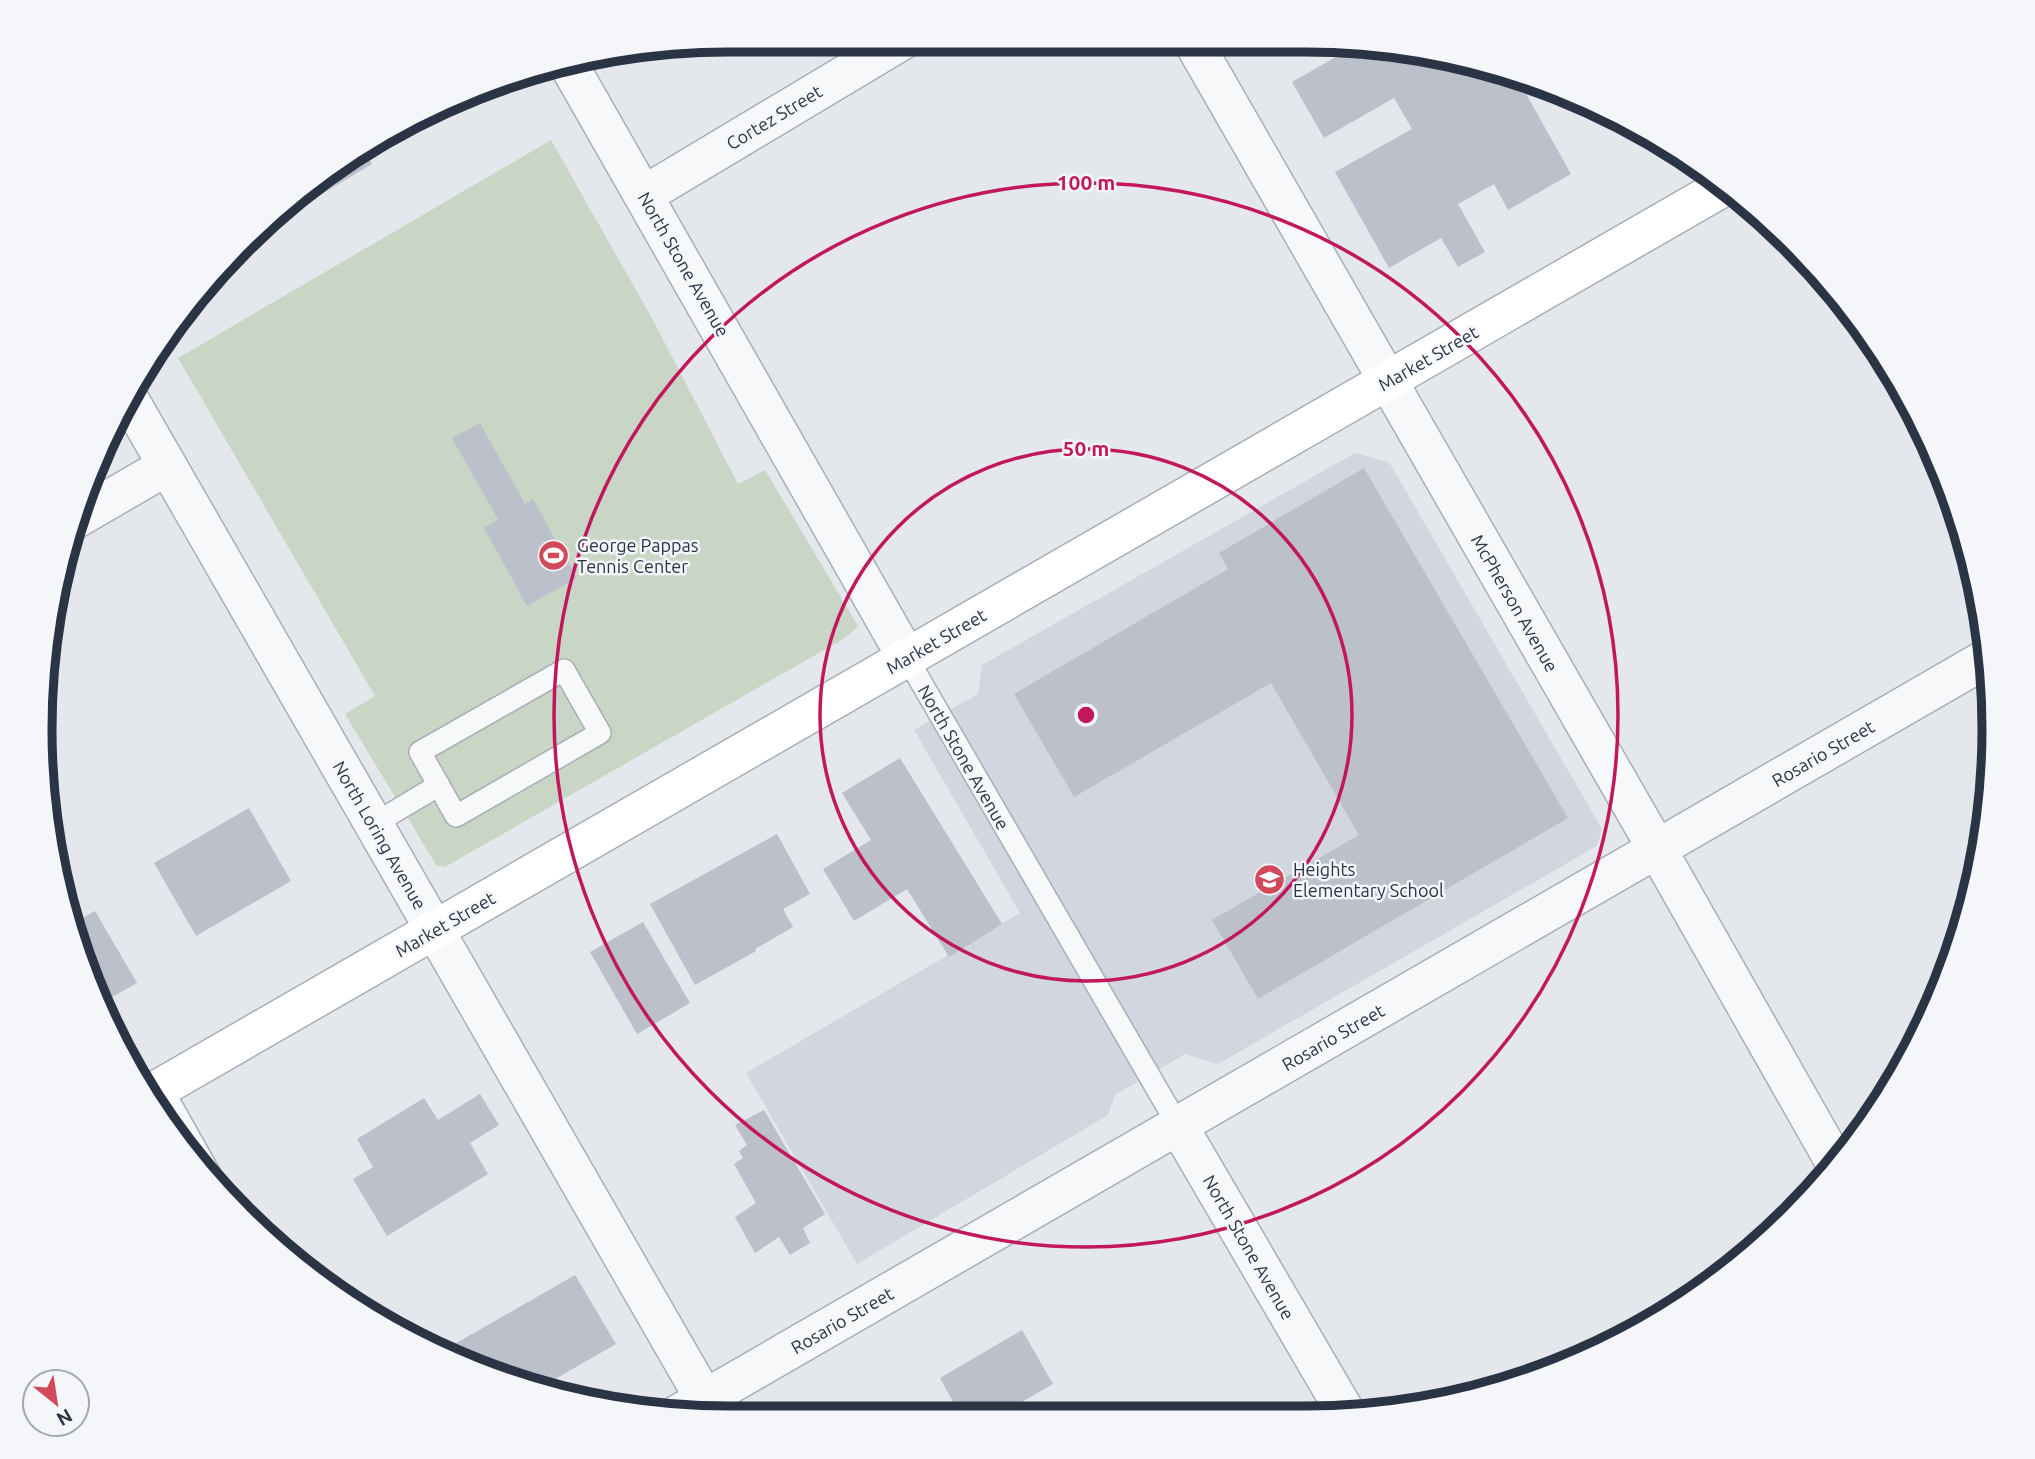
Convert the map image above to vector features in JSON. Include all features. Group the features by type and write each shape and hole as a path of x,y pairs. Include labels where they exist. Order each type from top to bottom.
{"street":[{"name":"Cortez Street","path":"644,195 883,52"},
{"name":"McPherson Avenue","path":"1199,52 1831,1156"},
{"name":"North Stone Avenue","path":"573,72 907,657"},
{"name":"Market Street","path":"157,1090 1716,191"},
{"name":"North Loring Avenue","path":"134,408 435,930 695,1405"},
{"path":"88,512 167,466"},
{"name":"Rosario Street","path":"707,1405 1178,1127 1979,663"},
{"name":"North Stone Avenue","path":"1178,1127 1341,1405"}],"lane":[{"name":"North Stone Avenue","path":"907,657 1178,1127"},
{"path":"564,670 600,733 456,816 439,785 420,752 564,670"},
{"path":"374,824 439,785"}],"shaded area":[{"name":"Heights Elementary School","path":"1355,453 1389,462 1602,829 1597,846 1218,1064 1185,1054 1115,1095 1108,1115 857,1264 746,1073 1020,913 914,730 978,694 982,665"}],"green space":[{"name":"George Pappas Tennis Center","path":"551,140 653,320 738,484 765,470 858,626 845,638 445,867 436,865 345,714 375,696 178,358"}],"building":[{"path":"1342,54 1394,58 1438,66 1523,88 1571,174 1508,210 1494,184 1458,204 1485,252 1458,267 1441,238 1389,268 1335,172 1412,129 1394,98 1324,138 1292,82"},
{"path":"368,157 372,164 298,208"},
{"path":"480,423 525,504 533,499 577,578 527,606 484,528 498,519 452,438"},
{"path":"1364,468 1568,818 1258,999 1212,920 1359,835 1271,683 1074,797 1014,694 1228,569 1219,553"},
{"path":"900,758 1002,924 949,957 907,889 854,921 823,869 871,840 842,793"},
{"path":"249,808 291,881 196,936 154,863"},
{"path":"777,834 810,894 783,909 793,927 695,985 650,904"},
{"path":"95,911 137,983 109,999 80,919"},
{"path":"643,922 690,1003 637,1034 590,952"},
{"path":"480,1094 499,1125 470,1143 488,1174 387,1236 353,1179 373,1167 357,1139 424,1098 438,1120"},
{"path":"764,1110 825,1214 803,1228 810,1243 790,1255 779,1237 755,1253 735,1217 756,1203 734,1164 743,1158 739,1151 747,1145 735,1125"},
{"path":"575,1275 616,1344 550,1382 512,1371 451,1346"},
{"path":"1022,1330 1053,1384 1020,1403 1022,1406 955,1406 940,1378"}],"place":[{"name":"George Pappas Tennis Center","path":"554,555"},
{"name":"Heights Elementary School","path":"1270,879"}]}
